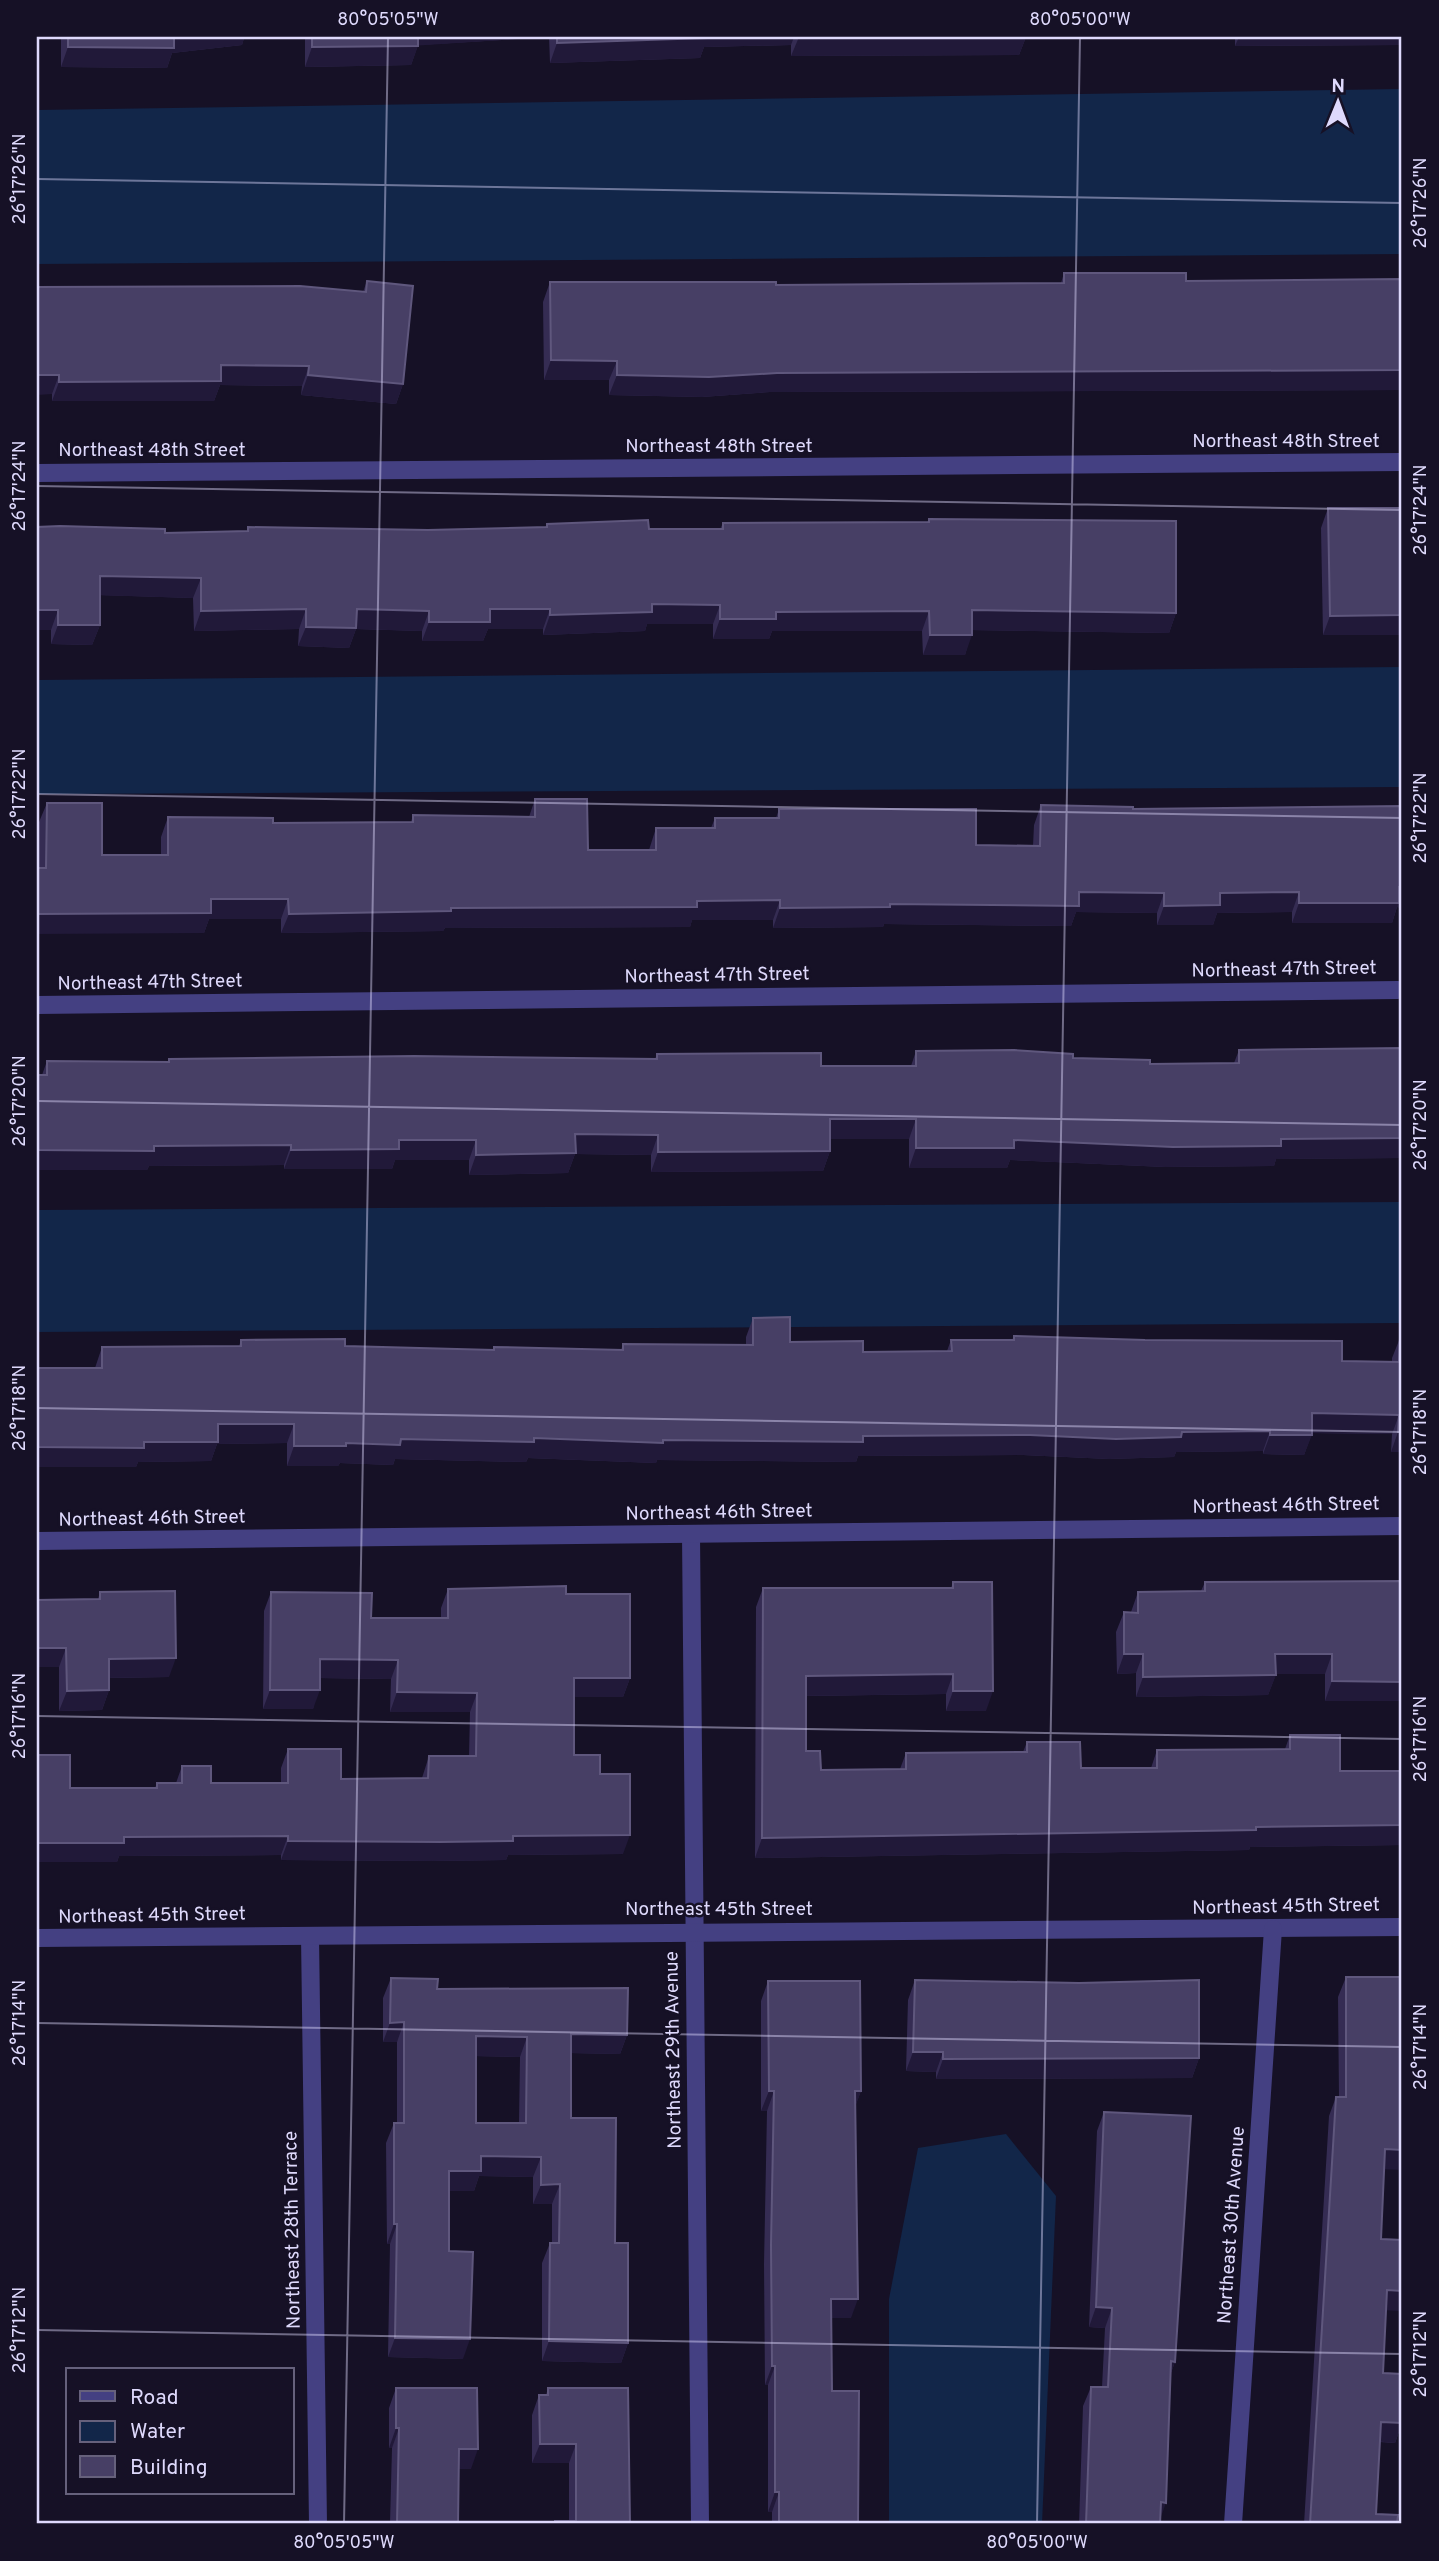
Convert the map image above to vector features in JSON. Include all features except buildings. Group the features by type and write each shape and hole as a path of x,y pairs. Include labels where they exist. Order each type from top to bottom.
{"street":[{"name":"Northeast 48th Street","path":"37,473 1402,462"},
{"name":"Northeast 47th Street","path":"37,1005 1398,990"},
{"name":"Northeast 46th Street","path":"37,1541 1402,1526"},
{"name":"Northeast 29th Avenue","path":"691,1534 700,2524"},
{"name":"Northeast 45th Street","path":"37,1938 1402,1927"},
{"name":"Northeast 30th Avenue","path":"1233,2524 1273,1928"},
{"name":"Northeast 28th Terrace","path":"310,1936 318,2524"}],"water":[{"path":"1402,89 1402,254 37,264 37,110"},
{"path":"1402,667 1402,787 37,794 37,680"},
{"path":"1402,1202 1402,1323 37,1332 37,1210"},
{"path":"1006,2134 1056,2196 1042,2524 889,2524 889,2299 918,2148"}]}
